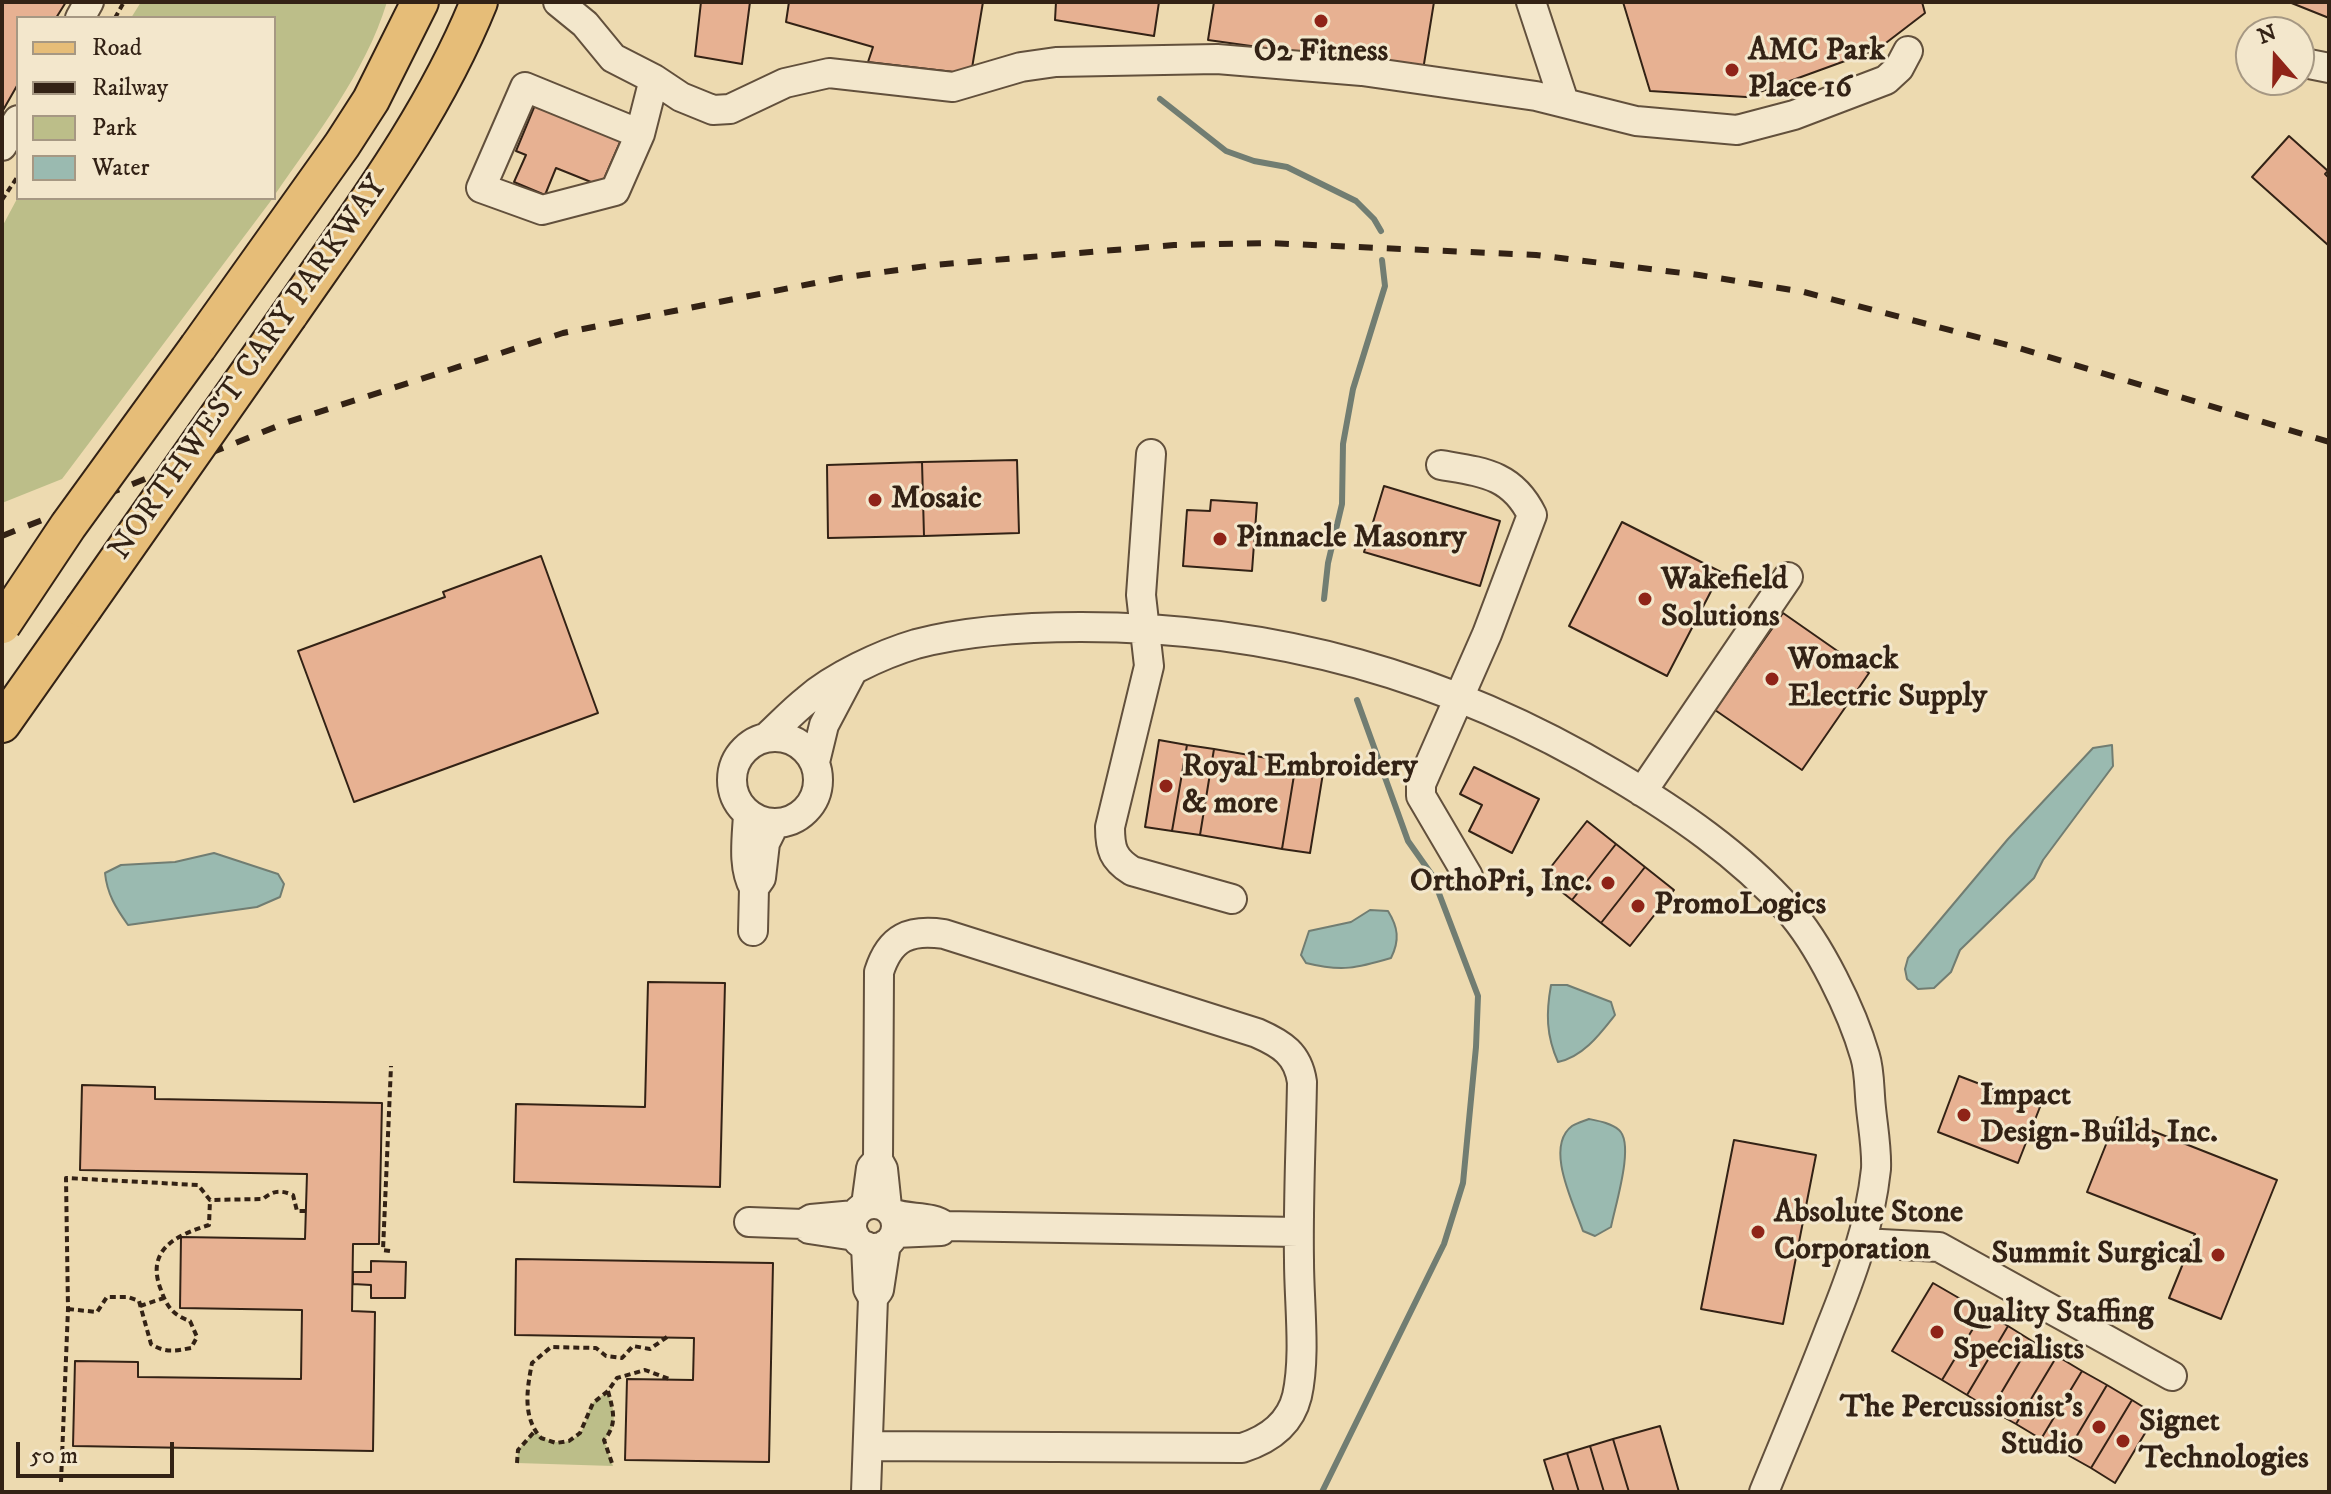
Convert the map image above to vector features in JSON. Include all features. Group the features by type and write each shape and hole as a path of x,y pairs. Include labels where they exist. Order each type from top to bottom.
{"main road":[{"name":"NORTHWEST CARY PARKWAY","path":"2,625 68,526 342,145 371,100 420,2"},
{"name":"NORTHWEST CARY PARKWAY","path":"2,724 388,172 425,113 479,2"}],"street":[{"path":"558,2 585,24 613,58 681,97 713,110 730,109 785,83 829,73 953,87 1021,67 1056,62 1217,59 1362,71 1564,102 1636,121 1723,130 1751,128 1794,115 1886,80 1899,68 1908,51"},
{"path":"1531,2 1564,102"},
{"path":"640,134 525,87 481,188 542,210 615,191 640,134 654,79"},
{"path":"2,146 16,123"},
{"path":"1151,454 1141,595 1149,666 1110,827 1110,846 1118,862 1132,871 1232,899"},
{"path":"1441,465 1489,473 1514,488 1532,515 1487,634 1421,784 1421,796 1468,876"},
{"path":"1642,792 1788,577"},
{"path":"768,736 796,741 808,750 819,776 812,804 789,821 760,821 738,803 732,790 731,775 735,761 743,749 768,736 810,697 853,671 913,645 955,636 1056,627 1145,627 1237,637 1316,652 1386,670 1459,696 1519,722 1642,792 1696,827 1749,870 1790,910 1824,959 1866,1058 1876,1164 1862,1243 1764,1492"},
{"path":"815,762 824,725 853,671"},
{"path":"748,814 747,860 749,879 754,888 753,931"},
{"path":"754,888 761,878 765,843 775,823"},
{"path":"866,1492 873,1298 868,1289 883,1169 878,1160 879,972 893,944 908,934 926,931 944,934 1257,1033 1277,1041 1291,1053 1300,1065 1302,1082 1298,1232 1300,1365 1297,1398 1285,1421 1264,1441 1242,1448 868,1446"},
{"path":"749,1222 803,1224 811,1219 875,1225 904,1218 939,1221 945,1226 1298,1232"},
{"path":"1862,1243 1939,1247 2172,1376"}],"path":[{"path":"2,200 16,179"},
{"path":"390,1251 383,1250 391,1066"},
{"path":"61,1482 68,1309 66,1178 198,1185 210,1200 209,1225 178,1235 157,1258 156,1278 175,1315 190,1321 197,1337 191,1348 160,1350 151,1344 139,1301 128,1297 107,1297 97,1312 68,1309"},
{"path":"210,1200 263,1199 271,1192 282,1190 293,1195 297,1211 306,1211"},
{"path":"140,1306 164,1298"},
{"path":"667,1337 650,1349 633,1346 622,1358 606,1356 596,1348 551,1347 532,1363 527,1392 529,1420 541,1438 556,1443 569,1441 580,1433 593,1403 608,1391 617,1378 645,1370 669,1379"},
{"path":"608,1391 614,1412 613,1430 604,1440 613,1466"},
{"path":"517,1463 518,1450 535,1431"}],"green space":[{"path":"141,2 387,2 378,29 353,79 276,193 276,16 132,16"},
{"path":"16,200 271,200 62,479 2,503 2,227"},
{"path":"608,1391 613,1423 604,1440 613,1466 517,1463 518,1450 535,1431 545,1439 558,1442 575,1437 582,1430 593,1403"}],"water":[{"path":"2112,745 2113,766 2043,860 2034,878 1960,950 1951,972 1934,988 1918,989 1907,979 1905,969 1908,958 2008,839 2093,748"},
{"path":"214,853 278,874 284,884 280,897 257,907 128,925 113,900 105,873 121,865 175,862"},
{"path":"1370,910 1388,911 1394,923 1397,939 1391,958 1349,968 1306,963 1301,955 1309,931 1351,922"},
{"path":"1551,985 1567,985 1611,1002 1615,1015 1583,1050 1558,1062 1548,1024"},
{"path":"1589,1119 1619,1130 1625,1148 1611,1227 1595,1236 1583,1231 1561,1161 1564,1135 1572,1126"}],"building":[{"path":"2,2 66,2 57,16 16,16 16,88 2,112"},
{"path":"701,2 750,2 742,64 695,56"},
{"path":"789,2 983,2 971,74 868,62 873,47 786,22"},
{"path":"1056,2 1159,2 1154,36 1055,20"},
{"name":"O2 Fitness","path":"1214,2 1434,2 1423,70 1208,40"},
{"name":"AMC Park Place 16","path":"1623,2 1922,2 1925,13 1878,49 1746,97 1650,91"},
{"path":"2289,2 2329,2 2329,18"},
{"path":"535,105 621,140 601,186 556,168 545,195 514,182 526,155 516,151"},
{"path":"2289,136 2328,171 2325,174 2329,178 2328,245 2252,177"},
{"path":"1017,460 1019,533 924,536 922,462"},
{"name":"Mosaic","path":"922,462 924,536 828,538 827,465"},
{"path":"1384,486 1500,521 1480,586 1364,552"},
{"name":"Pinnacle Masonry","path":"1211,500 1257,503 1252,571 1183,566 1187,510 1210,511"},
{"name":"Wakefield Solutions","path":"1622,522 1721,572 1667,676 1569,626"},
{"path":"541,556 598,713 354,802 298,651 445,597 443,592"},
{"path":"1783,613 1869,673 1802,770 1715,710"},
{"name":"Royal Embroidery & more","path":"1159,740 1187,745 1172,831 1145,827"},
{"path":"1187,745 1214,749 1200,835 1172,831"},
{"path":"1214,749 1296,763 1282,849 1200,835"},
{"path":"1296,763 1324,767 1310,853 1282,849"},
{"path":"1474,767 1539,799 1512,853 1469,831 1482,805 1460,794"},
{"path":"1587,821 1616,844 1572,900 1543,877"},
{"name":"OrthoPri, Inc.","path":"1616,844 1645,867 1601,923 1572,900"},
{"name":"PromoLogics","path":"1645,867 1674,890 1630,946 1601,923"},
{"path":"648,982 725,983 720,1187 514,1182 516,1104 645,1107"},
{"path":"1959,1076 2040,1107 2018,1163 1938,1132"},
{"path":"82,1085 155,1087 155,1099 382,1103 379,1244 353,1244 352,1311 375,1312 373,1451 73,1446 75,1361 138,1362 138,1377 301,1379 302,1310 180,1308 181,1237 305,1239 307,1174 80,1170"},
{"path":"2117,1117 2277,1180 2221,1319 2169,1298 2195,1234 2087,1192"},
{"name":"Absolute Stone Corporation","path":"1734,1140 1816,1155 1783,1324 1701,1309"},
{"path":"516,1259 773,1263 769,1462 625,1460 627,1379 693,1380 694,1338 515,1335"},
{"path":"371,1261 406,1262 405,1298 371,1298 371,1285 353,1284 353,1272 371,1272"},
{"name":"Quality Staffing Specialists","path":"1933,1283 1983,1312 1942,1380 1892,1351"},
{"path":"1983,1312 2008,1326 1967,1395 1942,1380"},
{"path":"2008,1326 2032,1341 1991,1410 1967,1395"},
{"path":"2032,1341 2057,1356 2016,1424 1991,1410"},
{"path":"2057,1356 2082,1371 2041,1439 2016,1424"},
{"path":"2082,1371 2107,1385 2066,1454 2041,1439"},
{"name":"The Percussionist's Studio","path":"2107,1385 2132,1400 2091,1468 2066,1454"},
{"name":"Signet Technologies","path":"2132,1400 2156,1415 2115,1483 2091,1468"},
{"path":"1660,1426 1679,1492 1629,1492 1613,1439"},
{"path":"1613,1439 1629,1492 1604,1492 1590,1446"},
{"path":"1590,1446 1604,1492 1579,1492 1567,1453"},
{"path":"1567,1453 1579,1492 1554,1492 1544,1460"}],"waterway":[{"path":"1160,99 1226,151 1254,161 1287,167 1356,201 1381,231"},
{"path":"1324,599 1328,563 1342,504 1343,444 1353,389 1385,286 1382,260"},
{"path":"1322,1492 1444,1244 1463,1183 1476,1047 1478,996 1432,875 1408,841 1357,700"}],"railway":[{"path":"2,536 288,422 563,333 840,278 934,265 1174,245 1269,243 1536,255 1699,275 1804,292 2019,348 2329,442"}],"place":[{"name":"O2 Fitness","path":"1321,21"},
{"name":"AMC Park Place 16","path":"1732,70"},
{"name":"Mosaic","path":"875,500"},
{"name":"Pinnacle Masonry","path":"1220,539"},
{"name":"Wakefield Solutions","path":"1645,599"},
{"name":"Womack Electric Supply","path":"1772,679"},
{"name":"Royal Embroidery & more","path":"1166,786"},
{"name":"OrthoPri, Inc.","path":"1608,883"},
{"name":"PromoLogics","path":"1638,906"},
{"name":"Impact Design-Build, Inc.","path":"1964,1115"},
{"name":"Absolute Stone Corporation","path":"1758,1232"},
{"name":"Summit Surgical","path":"2218,1255"},
{"name":"Quality Staffing Specialists","path":"1937,1332"},
{"name":"The Percussionist's Studio","path":"2099,1427"},
{"name":"Signet Technologies","path":"2123,1441"}]}
